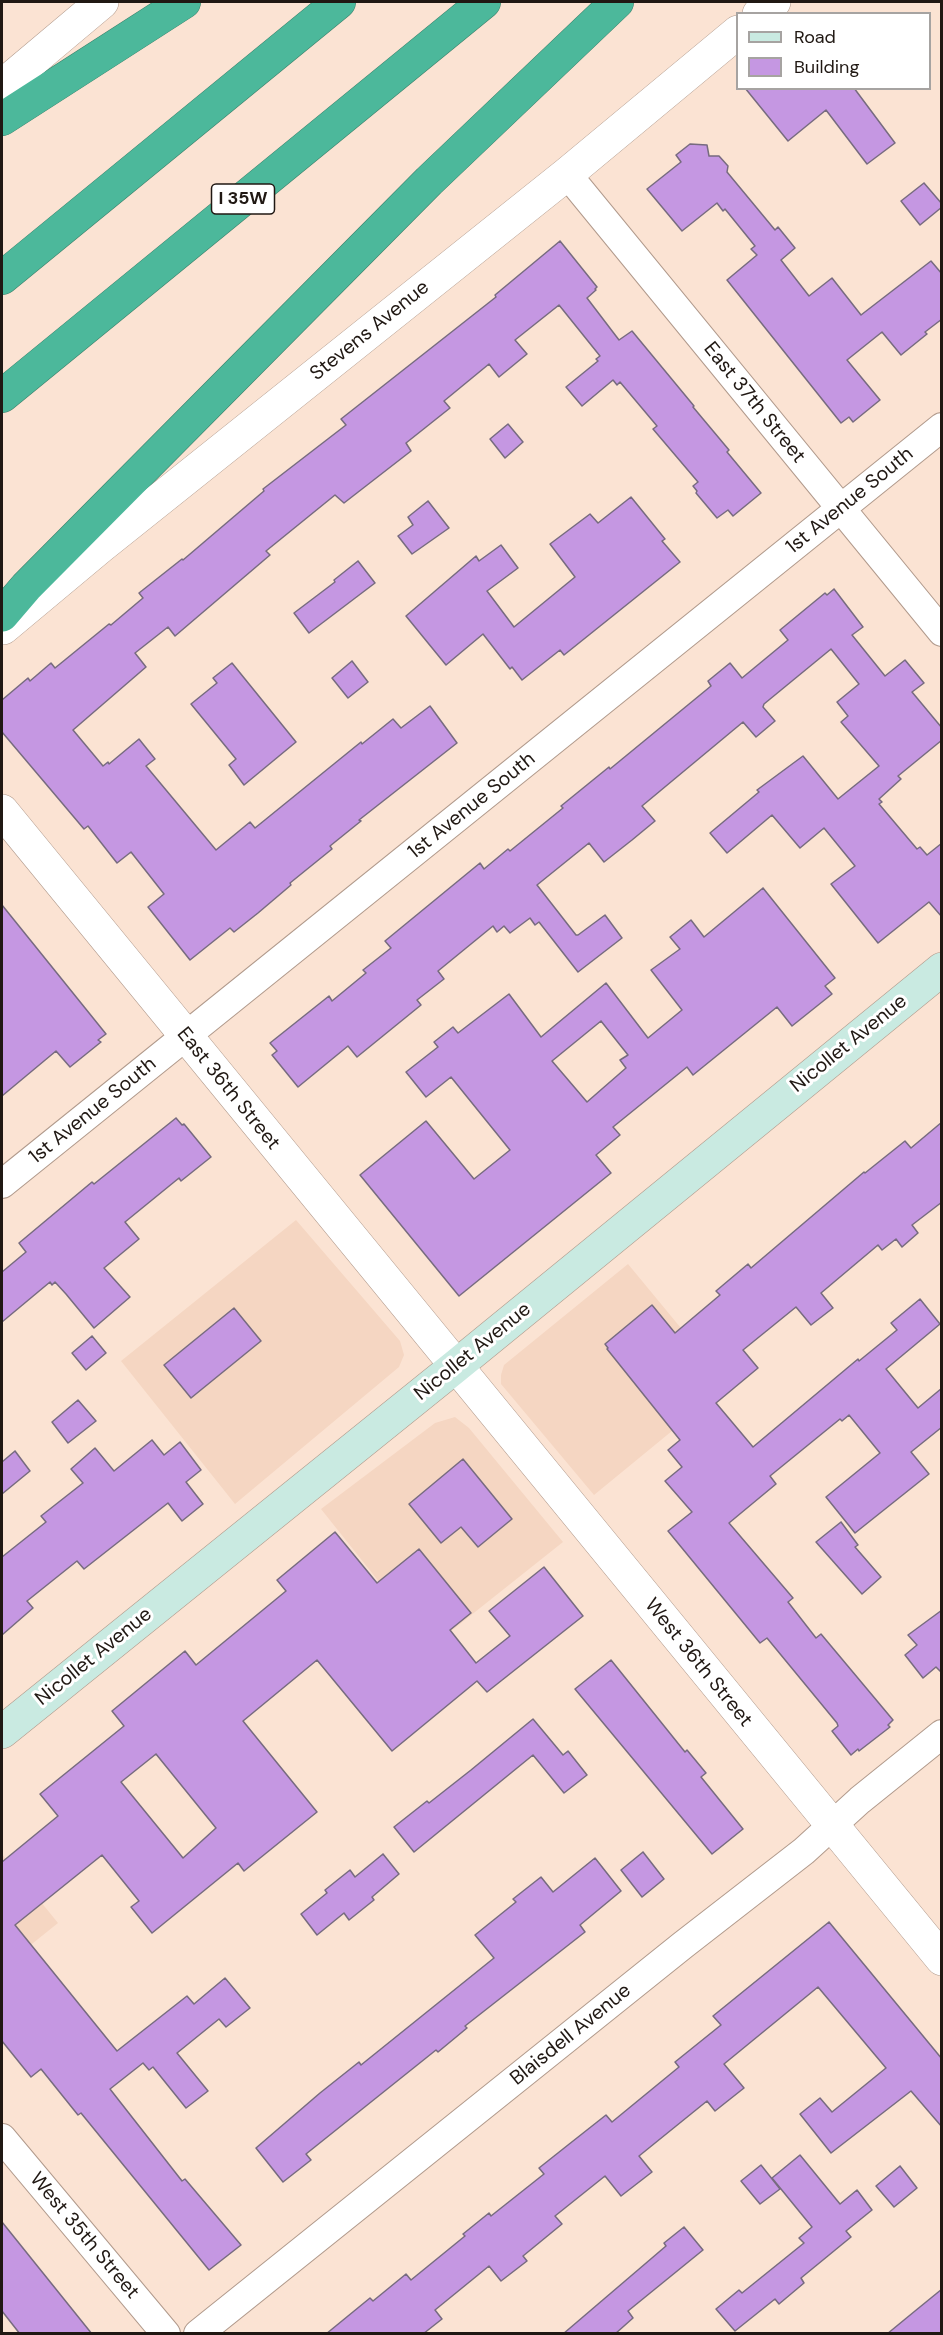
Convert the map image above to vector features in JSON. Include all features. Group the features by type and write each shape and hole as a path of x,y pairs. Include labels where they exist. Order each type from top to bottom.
{"highway":[{"path":"2,119 184,2"},
{"path":"2,278 339,2"},
{"name":"I 35W","path":"2,396 484,2"},
{"path":"2,615 26,587 429,181 617,2"}],"main road":[{"name":"Nicollet Avenue","path":"2,1732 456,1366 942,969"}],"street":[{"path":"2,86 102,2"},
{"path":"762,12 774,2"},
{"name":"Stevens Avenue","path":"2,629 119,532 567,174 736,34"},
{"name":"East 37th Street","path":"567,174 942,632"},
{"name":"1st Avenue South","path":"2,1184 942,426"},
{"name":"East 36th Street","path":"2,811 456,1366"},
{"name":"West 36th Street","path":"456,1366 942,1959"},
{"name":"Blaisdell Avenue","path":"198,2334 683,1944 804,1851 860,1800 942,1734"},
{"name":"West 35th Street","path":"2,2138 166,2334"}],"shaded area":[{"path":"296,1220 400,1341 404,1355 399,1367 235,1504 121,1361"},
{"path":"628,1264 728,1385 594,1495 501,1384 501,1375 504,1365"},
{"path":"455,1417 469,1428 563,1542 431,1647 321,1509 435,1423"},
{"path":"2,1854 58,1923 2,1968"}],"building":[{"path":"747,90 855,90 895,143 867,164 826,110 788,141"},
{"path":"690,144 707,145 709,156 719,156 728,166 727,172 775,230 778,227 795,248 781,260 809,296 832,278 861,315 931,261 942,274 942,319 925,332 927,334 901,355 882,332 847,360 880,400 853,422 849,417 841,423 727,280 757,255 751,249 755,246 725,209 723,211 717,203 682,231 647,189 681,162 676,155"},
{"path":"924,183 942,207 920,225 901,201"},
{"path":"560,241 597,287 587,298 619,340 632,331 761,493 733,516 728,510 717,518 696,493 693,486 698,482 653,429 657,426 620,382 617,385 613,380 582,406 566,387 598,361 596,359 600,356 559,305 515,340 527,354 499,377 489,364 444,401 450,408 406,443 411,451 344,503 335,495 266,551 270,555 175,636 168,627 135,653 146,667 73,730 103,766 108,762 109,764 139,739 155,759 146,766 216,850 250,822 255,828 393,719 401,728 430,706 457,743 359,820 361,821 330,846 332,849 258,913 234,932 230,928 190,960 148,907 164,894 131,852 117,863 88,826 84,829 2,732 2,700 28,678 30,681 51,663 55,668 109,624 111,625 143,598 139,593 183,560 264,491 263,489 346,425 341,419 496,297 495,295"},
{"path":"508,424 523,442 505,458 490,439"},
{"path":"631,497 665,539 662,541 680,562 564,655 560,650 522,680 512,667 510,669 483,634 446,665 406,616 476,556 479,561 501,545 518,568 487,591 514,627 575,577 550,544 590,514 598,523"},
{"path":"428,501 449,528 412,554 398,536 413,525 408,517"},
{"path":"358,561 375,583 309,633 294,613"},
{"path":"834,589 863,627 852,635 885,676 905,660 924,683 912,692 942,728 942,740 898,776 901,779 879,799 882,802 879,804 917,849 920,847 927,855 942,843 942,917 929,902 878,943 831,884 855,866 824,828 800,848 772,815 727,853 710,833 759,792 757,790 803,756 838,799 879,766 841,722 848,716 837,702 859,684 831,649 764,704 763,707 775,721 756,737 743,722 642,806 655,821 632,840 604,862 589,843 537,885 576,935 605,915 622,938 578,972 539,922 535,925 530,918 510,933 504,926 497,932 493,926 438,971 444,979 417,1000 421,1005 357,1057 348,1046 298,1087 272,1055 277,1051 270,1043 329,996 332,1001 366,973 363,970 391,948 385,941 480,863 484,869 508,849 510,851 563,808 561,806 711,686 708,681 730,663 742,678 788,640 780,630 825,593 827,595"},
{"path":"352,661 368,682 348,698 332,678"},
{"path":"232,663 296,742 244,785 229,765 236,759 191,704 217,683 213,678"},
{"path":"763,888 835,978 825,986 832,994 792,1026 777,1007 693,1075 687,1067 613,1127 620,1135 596,1155 611,1173 459,1296 360,1175 426,1121 474,1179 510,1150 451,1077 426,1097 406,1072 438,1047 434,1042 453,1027 458,1033 509,994 541,1037 606,983 648,1038 682,1010 651,970 680,949 670,937 691,920 704,937","holes":["601,1021 628,1055 620,1060 626,1068 587,1102 552,1061"]},
{"path":"2,905 106,1034 98,1040 101,1042 70,1067 56,1051 2,1096"},
{"path":"176,1118 182,1125 184,1124 211,1157 181,1181 179,1178 125,1222 139,1239 104,1268 130,1297 94,1328 55,1282 52,1285 50,1282 2,1322 2,1272 26,1252 19,1243 92,1182 94,1184"},
{"path":"942,1122 942,1202 912,1225 918,1233 902,1247 896,1239 882,1250 878,1245 821,1293 833,1308 811,1325 796,1307 743,1350 758,1368 716,1403 753,1447 858,1359 859,1361 897,1330 891,1323 920,1299 940,1324 886,1369 918,1408 942,1388 942,1427 911,1452 929,1474 855,1533 826,1497 880,1453 849,1415 842,1421 840,1419 770,1476 776,1484 729,1523 793,1598 788,1602 816,1638 821,1634 893,1720 888,1725 890,1727 851,1755 832,1731 838,1726 837,1723 767,1638 760,1643 668,1531 692,1512 665,1481 682,1467 668,1450 680,1440 605,1344 652,1305 675,1333 720,1295 716,1291 748,1264 751,1268 864,1172 905,1141 911,1148"},
{"path":"234,1308 261,1341 191,1398 164,1365"},
{"path":"92,1336 106,1353 86,1370 72,1353"},
{"path":"78,1400 96,1421 68,1443 52,1422"},
{"path":"152,1440 164,1455 180,1442 201,1470 186,1482 203,1504 182,1521 168,1503 84,1569 77,1561 27,1601 33,1608 2,1635 2,1557 46,1522 41,1516 83,1483 71,1469 95,1448 114,1471"},
{"path":"15,1451 30,1471 2,1494 2,1462"},
{"path":"463,1459 512,1519 478,1547 461,1527 441,1543 409,1504"},
{"path":"841,1522 858,1545 855,1547 881,1577 862,1594 816,1542"},
{"path":"335,1532 377,1583 419,1549 471,1613 450,1630 476,1663 510,1636 489,1611 544,1567 583,1616 487,1692 477,1681 392,1751 317,1660 243,1721 317,1812 244,1871 238,1863 152,1933 131,1907 139,1901 102,1855 15,1925 117,2051 187,1996 194,2004 225,1978 250,2008 226,2027 219,2019 177,2053 208,2091 186,2108 153,2067 149,2070 143,2063 110,2089 182,2181 185,2179 241,2245 209,2270 81,2113 78,2115 41,2069 31,2077 2,2041 2,1862 58,1816 40,1794 124,1726 112,1711 185,1651 196,1665 286,1591 277,1580","holes":["156,1754 216,1828 183,1858 121,1782"]},
{"path":"942,1610 942,1673 936,1667 923,1678 905,1655 917,1645 908,1635"},
{"path":"611,1660 685,1752 687,1750 706,1773 701,1777 743,1829 712,1854 575,1689"},
{"path":"533,1719 563,1755 568,1751 587,1775 564,1793 533,1755 414,1852 394,1827 427,1801 429,1803"},
{"path":"643,1852 664,1879 642,1897 621,1870"},
{"path":"383,1854 399,1874 372,1897 374,1900 349,1920 344,1913 317,1935 301,1914 327,1893 325,1890 350,1870 355,1877"},
{"path":"595,1858 621,1891 580,1925 585,1932 465,2026 467,2028 438,2052 436,2050 306,2154 311,2160 283,2182 256,2148 320,2093 359,2062 361,2065 494,1958 475,1935 516,1902 513,1899 541,1877 553,1892"},
{"path":"829,1922 942,2059 942,2127 911,2091 831,2153 800,2114 820,2098 832,2112 886,2068 818,1987 724,2064 744,2088 715,2111 707,2101 639,2156 652,2172 621,2196 605,2176 555,2216 562,2224 523,2256 527,2261 501,2281 489,2266 435,2310 442,2319 423,2334 326,2334 370,2298 373,2301 406,2274 411,2280 465,2236 463,2234 489,2213 491,2216 544,2174 539,2168 606,2115 612,2122 679,2067 675,2062 721,2025 713,2016"},
{"path":"800,2155 840,2204 857,2190 872,2210 846,2231 851,2237 801,2278 804,2283 779,2304 775,2299 735,2331 716,2309 739,2290 742,2293 804,2243 799,2238 812,2227 772,2178"},
{"path":"761,2165 780,2189 760,2204 741,2181"},
{"path":"900,2166 917,2188 894,2207 876,2186"},
{"path":"2,2222 92,2334 20,2334 2,2311"},
{"path":"684,2227 703,2250 628,2311 633,2318 615,2334 563,2334 666,2246 664,2243"},
{"path":"942,2289 942,2334 887,2334 915,2311"}]}
